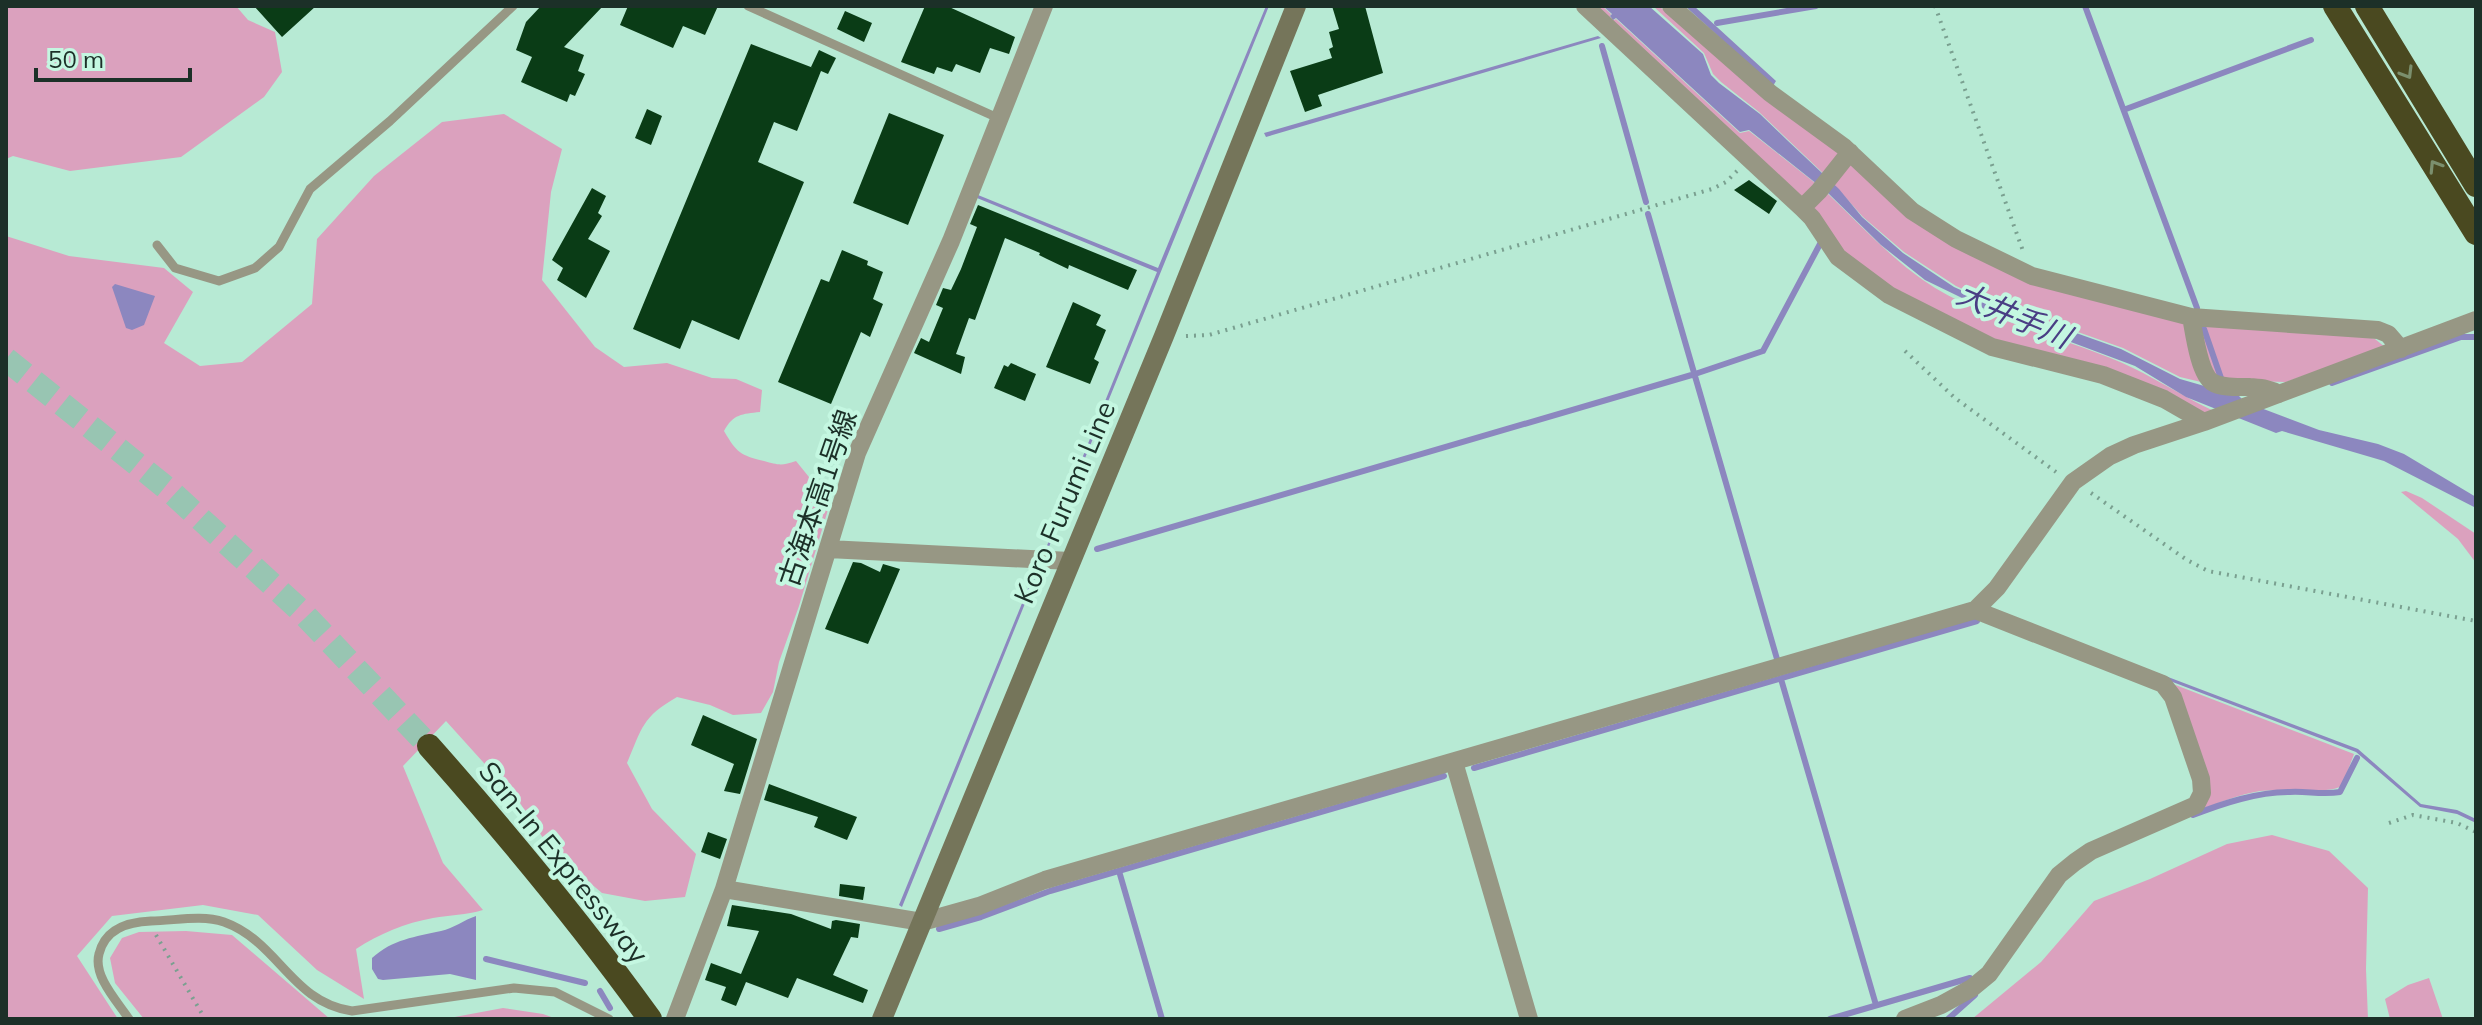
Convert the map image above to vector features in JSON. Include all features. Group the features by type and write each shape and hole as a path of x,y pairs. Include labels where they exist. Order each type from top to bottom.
{"highway":[{"path":"2335,6 2476,233"},
{"path":"2367,6 2476,185"},
{"name":"San-In Expressway","path":"423,750 595,943 650,1019"},
{"name":"San-In Expressway","path":"501,838 632,1019"}],"main road":[{"name":"Koro Furumi Line","path":"882,1019 1164,336 1296,6"}],"street":[{"name":"古海本高1号線","path":"675,1019 724,889 857,453 951,241 1044,6"},
{"path":"1585,6 1802,208 1838,257 1900,302 1992,347 2103,375 2209,420"},
{"path":"1671,6 1770,93 1850,152 1912,211 1956,239 2032,276 2191,317 2378,330 2388,334 2401,349"},
{"path":"1802,208 1850,152"},
{"path":"2191,317 2199,357 2208,379 2226,386 2270,389 2279,394"},
{"path":"724,889 922,922 979,906 1045,880 1975,610 1997,588 2073,482 2110,456 2476,320"},
{"path":"828,549 1070,561"},
{"path":"1905,1019 1941,1005 1972,988 1989,974 2059,875 2075,862 2091,851 2196,805 2202,793 2201,779 2173,697 2163,684 1975,610"},
{"path":"1454,762 1529,1019"}],"lane":[{"path":"157,245 175,268 219,281 255,268 279,247 310,189 390,121 513,6"},
{"path":"748,6 998,118"},
{"path":"129,1019 100,975 96,963 100,948 113,931 131,922 205,918 222,921 249,933 315,999 332,1008 352,1011 514,988 555,992 609,1019"}],"path":[{"path":"1935,6 2032,276"},
{"path":"1164,336 1209,335 1712,189 1726,182 1748,159"},
{"path":"1905,351 1955,398 2067,480 2208,571 2476,621"},
{"path":"2389,823 2413,815 2457,823 2476,832"},
{"path":"148,921 205,1019"}],"shaded area":[{"path":"6,6 236,6 248,20 275,32 282,72 264,97 181,157 70,171 13,156 6,159"},
{"path":"1591,6 1602,6 1611,14 1610,17 1616,19 1740,133 1749,131 1819,186 1803,199"},
{"path":"1653,6 1659,6 1759,94 1840,152 1826,176 1759,112 1721,82 1713,74 1704,53"},
{"path":"504,114 562,149 551,192 542,280 595,347 624,367 667,363 712,378 736,379 762,390 760,412 739,416 724,431 736,449 749,457 777,464 796,461 830,503 779,662 773,692 761,713 733,715 710,705 677,697 644,724 627,763 652,809 696,854 685,897 645,901 602,893 551,850 520,803 446,721 403,766 443,863 483,910 412,923 356,949 364,999 317,970 258,915 203,905 112,916 77,956 118,1019 6,1019 6,236 69,256 164,268 193,292 164,343 200,366 242,362 312,304 317,239 374,176 442,122"},
{"path":"1849,161 1943,238 2186,323 2201,382 2180,377 2123,348 1956,286 1904,252 1863,217 1830,180"},
{"path":"1824,190 1897,259 1946,294 1998,318 2108,357 2214,411 2207,414 2066,368 1971,332 1926,310 1884,285 1835,245 1809,207"},
{"path":"2203,326 2360,335 2375,339 2385,347 2286,382 2214,380 2199,329"},
{"path":"2401,492 2422,498 2476,534 2476,563 2458,539"},
{"path":"2173,684 2354,754 2342,786 2325,790 2260,791 2199,810"},
{"path":"2272,835 2329,851 2368,888 2368,1019 1972,1019 2041,962 2094,901 2227,844"},
{"path":"186,931 232,935 330,1019 144,1019 115,983 110,958 122,938 139,932"},
{"path":"2429,978 2443,1019 2390,1019 2385,999 2408,985"},
{"path":"503,1008 557,1019 444,1019"}],"water":[{"path":"1266,6 1269,6 1044,559 1157,272 977,198 978,195 1158,268"},
{"name":"大井手川","path":"1603,6 1649,6 1703,54 1711,75 1719,83 1760,114 1839,189 1862,217 1903,253 1954,287 2121,349 2180,379 2239,396 2245,402 2319,430 2378,444 2404,454 2476,497 2476,508 2384,461 2282,431 2276,433 2186,397 2135,366 1993,313 1925,280 1881,245 1827,192 1749,130 1740,132 1616,18 1613,20 1612,14"},
{"path":"1685,6 1694,6 1776,81 1773,86"},
{"path":"1598,36 1601,38 1266,137 1264,133"},
{"path":"115,284 155,296 144,325 132,330 126,328 112,287"},
{"path":"1038,564 1041,564 902,907 899,905"},
{"path":"2052,633 2358,749 2421,804 2457,810 2476,819 2476,823 2457,814 2420,807 2356,752 2052,636"},
{"path":"476,916 476,980 450,974 383,980 378,979 372,969 372,958 388,947 446,930"}],"building":[{"path":"254,6 316,6 282,37"},
{"path":"541,6 603,6 564,47 584,55 578,71 585,74 575,96 570,94 567,102 521,82 532,57 516,50 526,22"},
{"path":"628,6 718,6 705,35 683,26 673,48 620,25"},
{"path":"925,6 947,6 1015,37 1009,54 990,48 980,73 956,64 952,72 937,67 934,74 901,62"},
{"path":"1332,6 1365,6 1383,73 1318,95 1322,106 1305,112 1290,71 1332,58 1329,32 1339,29"},
{"path":"845,11 872,23 864,42 837,29"},
{"path":"751,44 816,69 811,67 819,50 836,58 828,74 821,71 797,131 774,122 758,162 804,182 739,340 692,320 680,349 633,329"},
{"path":"647,109 662,116 651,145 635,138"},
{"path":"889,113 944,135 908,225 853,203"},
{"path":"1749,180 1777,201 1769,214 1734,190"},
{"path":"592,188 606,196 598,213 602,216 588,239 610,251 586,298 557,280 563,268 552,260"},
{"path":"978,205 1137,270 1128,290 1069,265 1068,269 1005,238 975,320 969,318 956,354 965,357 961,374 914,353 921,338 929,342 943,308 936,305 943,288 951,290 961,269 977,227 970,224"},
{"path":"842,250 868,261 867,265 883,272 873,299 883,304 870,337 861,332 831,404 778,382 821,279 829,282"},
{"path":"1073,302 1101,315 1096,325 1106,330 1094,359 1099,362 1090,384 1046,367"},
{"path":"1011,363 1036,374 1025,401 994,388 1004,365 1008,367"},
{"path":"853,562 880,572 883,564 900,569 868,644 825,629"},
{"path":"703,715 757,739 740,794 724,791 734,764 691,745"},
{"path":"769,784 857,817 847,840 814,827 818,817 764,800"},
{"path":"708,832 727,839 720,859 701,852"},
{"path":"840,884 865,887 863,900 839,896"},
{"path":"732,905 791,914 831,929 832,921 836,920 860,924 858,938 851,937 833,975 868,990 863,1003 797,978 788,998 746,982 736,1006 721,1000 726,987 705,980 711,963 741,974 759,931 727,926"}],"waterway":[{"path":"1717,23 1816,6"},
{"path":"2085,6 2197,308"},
{"path":"2126,109 2311,40"},
{"path":"1602,46 1646,202"},
{"path":"1648,214 1777,659"},
{"path":"1097,549 1695,374 1763,351 1820,244"},
{"path":"2204,329 2222,381"},
{"path":"2332,383 2461,337 2476,337"},
{"path":"1474,768 1977,621"},
{"path":"1781,679 1876,1005"},
{"path":"2193,815 2265,794 2340,792 2357,758"},
{"path":"939,929 1050,891 1444,776"},
{"path":"1119,871 1162,1019"},
{"path":"486,959 585,983"},
{"path":"1830,1019 1970,978"},
{"path":"600,991 610,1008"},
{"path":"1948,1019 1975,995"}],"tunnel":[{"path":"6,359 169,490 302,612 429,746"}]}
